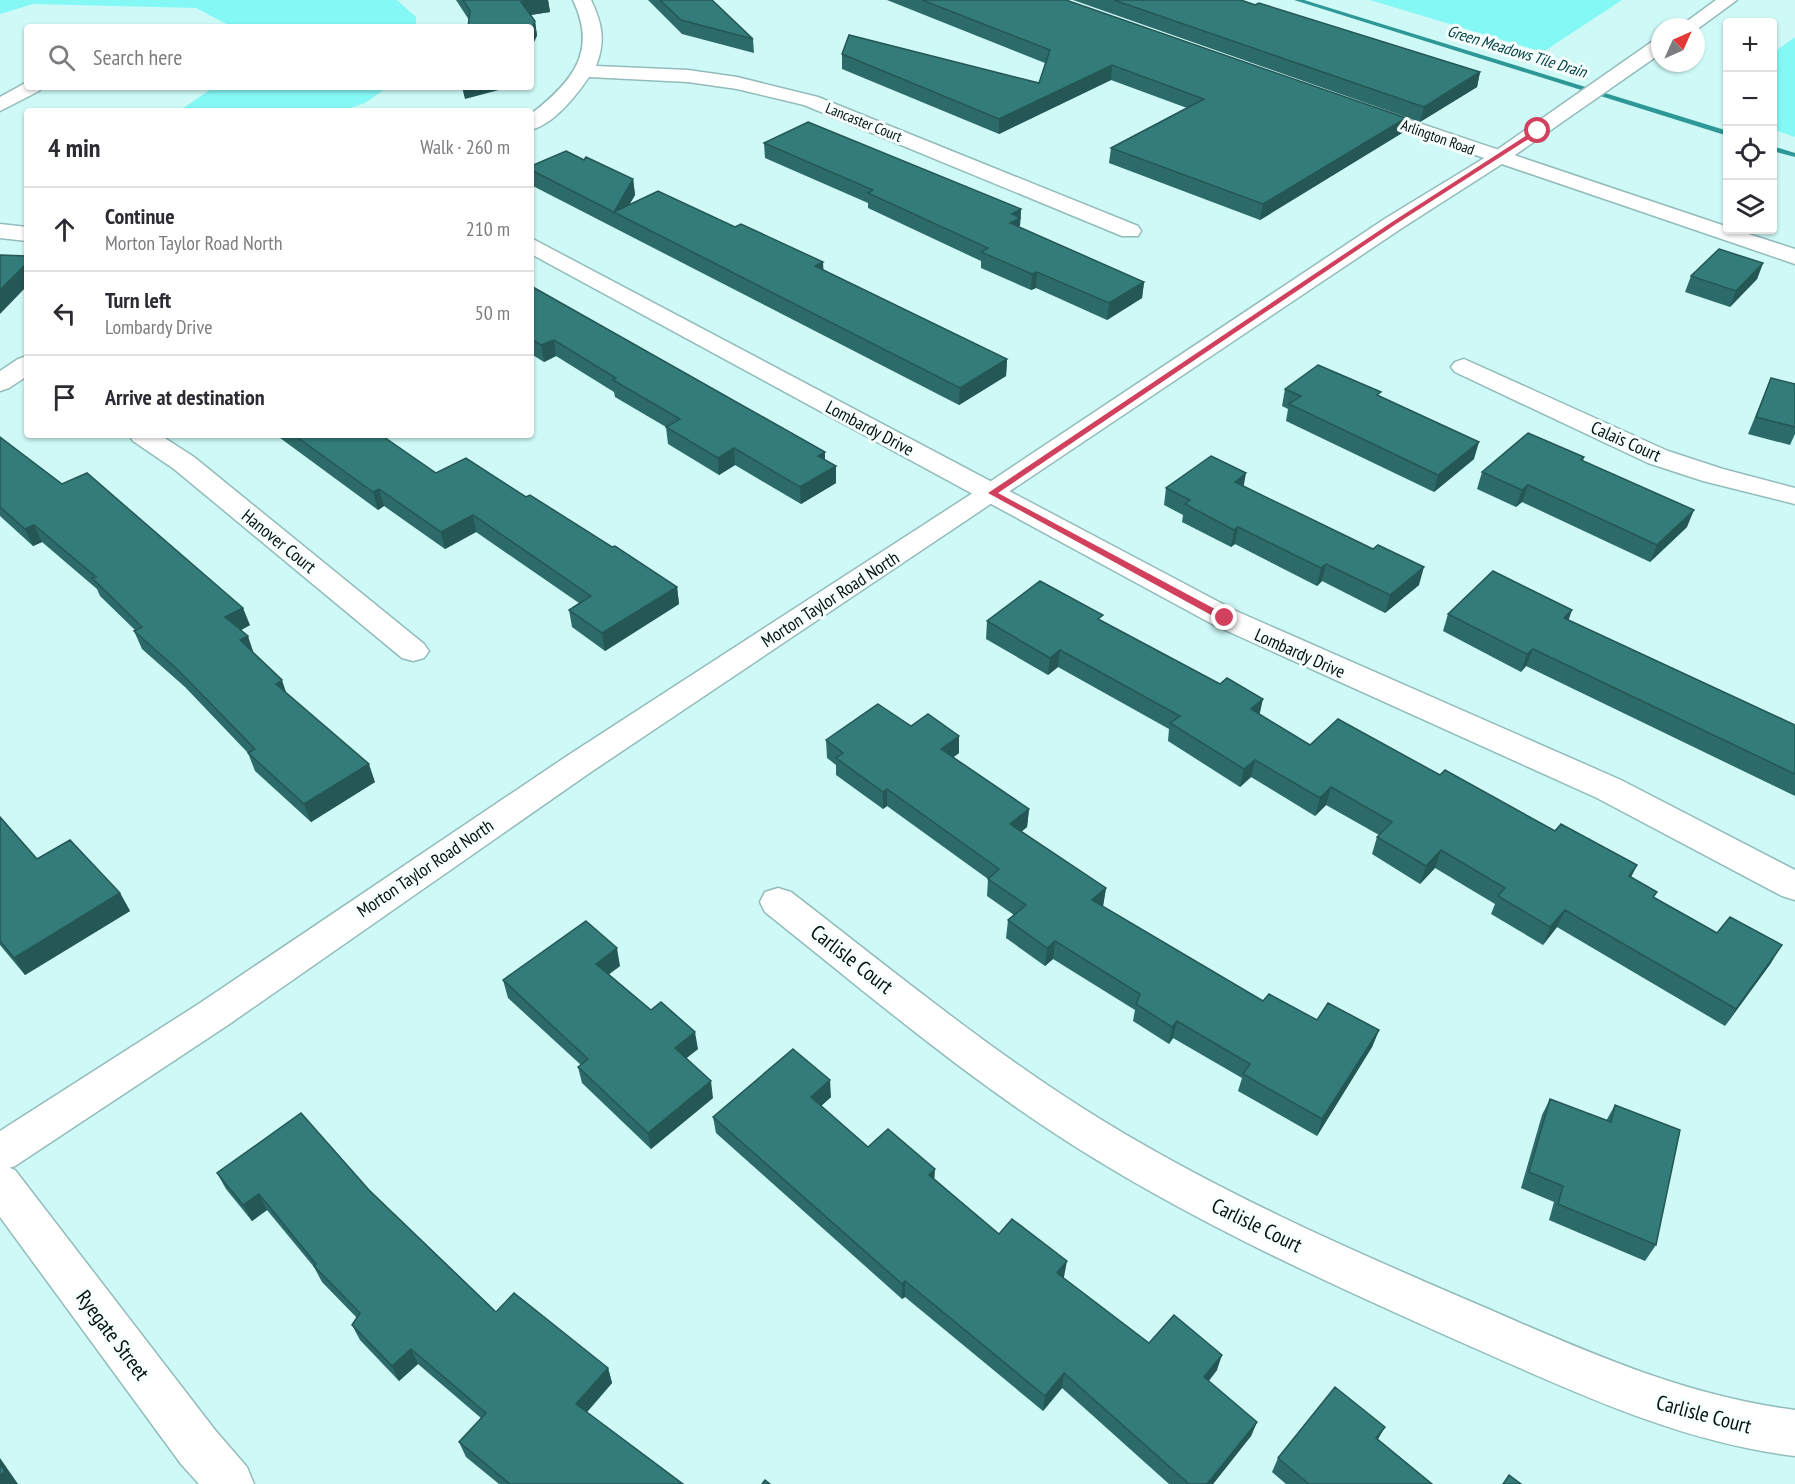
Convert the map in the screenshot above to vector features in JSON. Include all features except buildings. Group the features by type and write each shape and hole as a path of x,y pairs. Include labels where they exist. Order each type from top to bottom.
{"street":[{"path":"534,122 563,98 584,71 592,52 595,34 589,11 582,0"},
{"path":"1701,18 1728,0"},
{"name":"Morton Taylor Road North","path":"0,1153 214,1014 301,952 579,764 992,493 1394,223 1498,158 1651,51"},
{"name":"Lancaster Court","path":"584,71 688,76 737,83 811,101 1130,231"},
{"path":"0,105 27,90"},
{"name":"Arlington Road","path":"1339,102 1498,158 1795,257"},
{"path":"0,231 24,234"},
{"name":"Lombardy Drive","path":"534,247 1225,618 1609,789 1795,886"},
{"name":"Calais Court","path":"1464,367 1658,457 1724,478 1795,496"},
{"name":"Hanover Court","path":"146,438 184,463 413,651"},
{"name":"Carlisle Court","path":"778,902 1005,1079 1109,1146 1206,1200 1386,1287 1611,1385 1669,1407 1767,1431 1795,1433"},
{"name":"Ryegate Street","path":"0,1183 191,1438 230,1484"}],"shaded area":[{"path":"0,0 397,0 416,17 416,24 226,24 196,8 33,4 0,14"},
{"path":"1370,0 1622,0 1543,52"},
{"path":"1795,37 1795,137 1777,131 1777,50"},
{"path":"210,90 384,90 365,103 350,108 183,108"}],"waterway":[{"name":"Green Meadows Tile Drain","path":"1297,0 1723,132"},
{"name":"Green Meadows Tile Drain","path":"1777,150 1795,155"}],"route":[{"path":"1225,618 992,493 1394,223 1538,131"}]}
